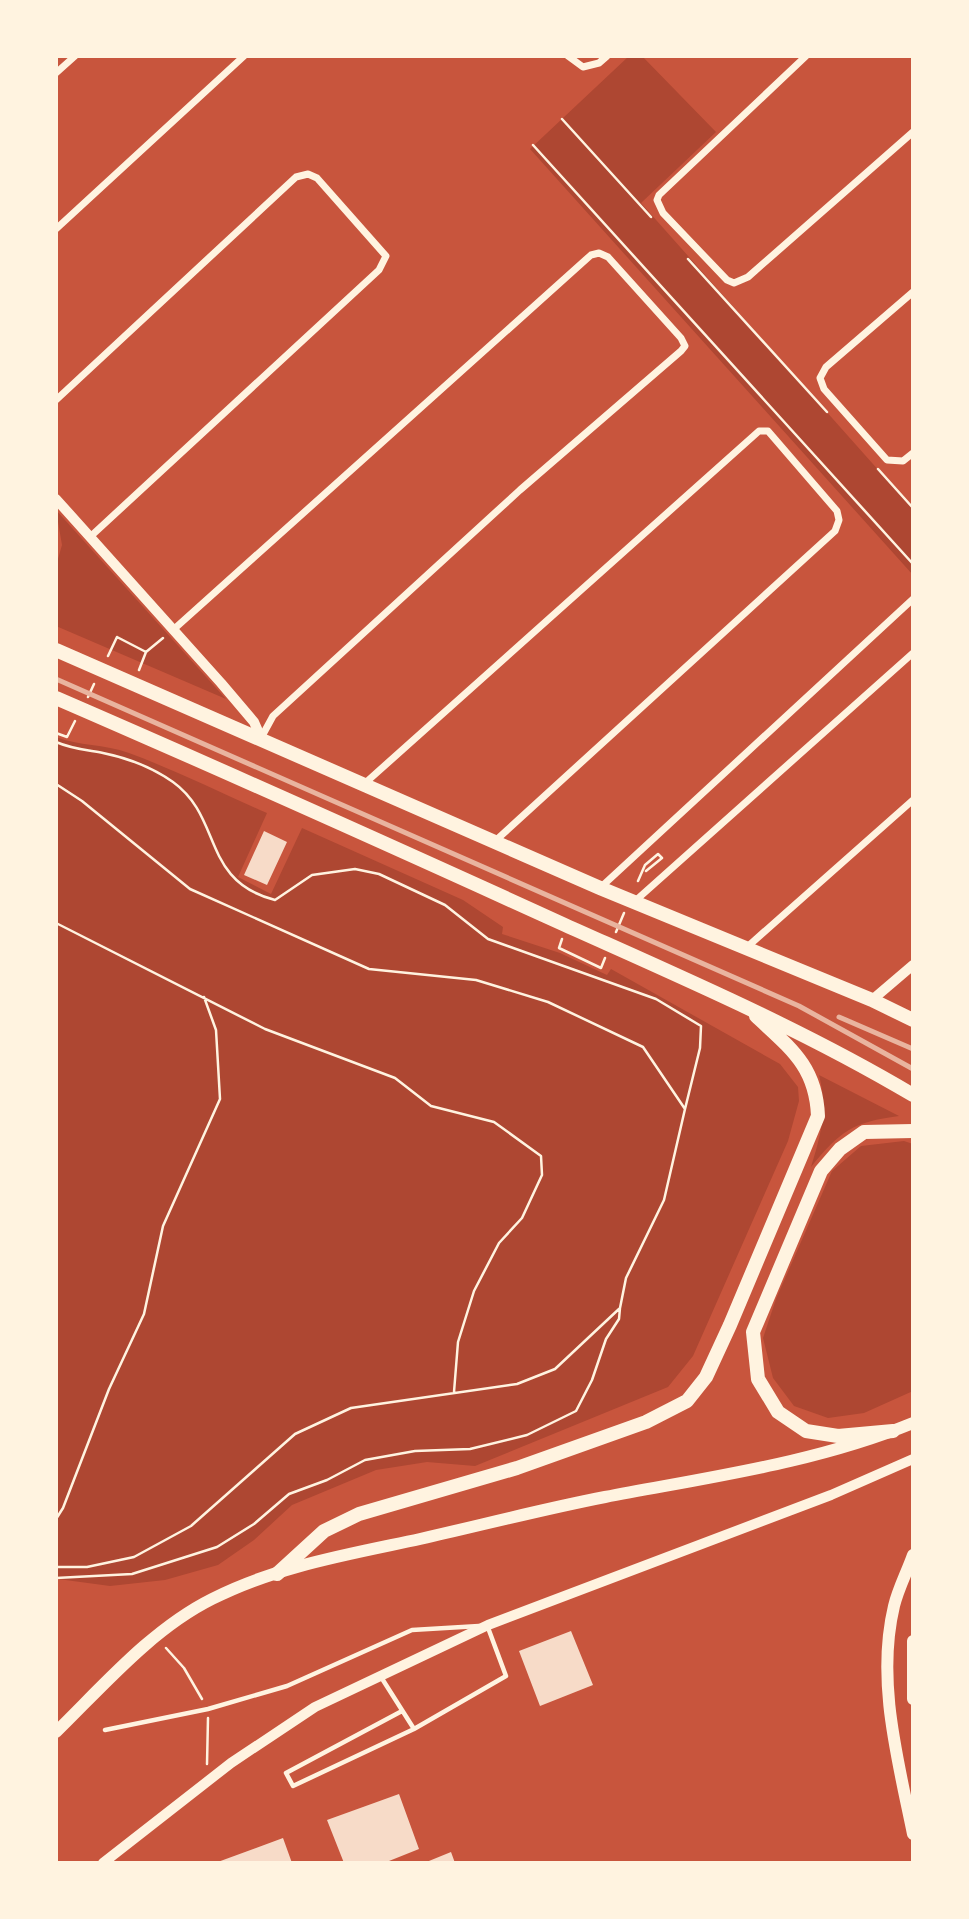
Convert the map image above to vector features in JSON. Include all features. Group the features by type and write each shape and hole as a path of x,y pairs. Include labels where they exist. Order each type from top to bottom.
{"highway":[{"path":"56,650 600,888 872,1000 913,1020"},
{"path":"56,698 307,807 742,1003 859,1063 913,1095"},
{"path":"277,1573 324,1531 359,1514 517,1468 646,1422 687,1401 700,1385 730,1325 818,1116 812,1080 799,1057 742,1003"},
{"path":"893,1431 838,1436 806,1431 778,1412 758,1379 753,1332 821,1171 840,1149 864,1132 913,1131"}],"main road":[{"path":"56,1732 156,1636 210,1600 277,1573 580,1502 816,1456 913,1423"},
{"path":"913,1555 894,1605 887,1673 895,1746 913,1834"},
{"path":"913,1641 913,1699"}],"street":[{"path":"56,73 75,56"},
{"path":"56,229 244,56"},
{"path":"568,56 583,67 598,63 607,56"},
{"path":"806,56 663,189 657,200 663,213 722,276 734,283 748,277 913,132"},
{"path":"56,400 296,177 308,174 317,177 382,250 385,262 379,270 90,537"},
{"path":"175,631 424,402 591,255 600,253 608,257 681,338 685,346 520,491 273,716 261,738"},
{"path":"913,292 826,367 820,378 824,388 887,460 897,461 913,453"},
{"path":"363,785 763,429 837,511 839,520 835,531 494,842"},
{"path":"56,499 254,722 261,738"},
{"path":"600,888 913,599"},
{"path":"632,899 913,653"},
{"path":"745,948 913,800"},
{"path":"872,1000 913,965"},
{"path":"103,1863 207,1781 316,1707 488,1625 831,1495 913,1459"}],"lane":[{"path":"105,1730 208,1709 287,1686 412,1630 488,1625 506,1676 414,1729 293,1786 286,1773 402,1711"},
{"path":"381,1676 414,1729"}],"path":[{"path":"562,119 659,226"},
{"path":"533,145 913,564"},
{"path":"685,255 832,418"},
{"path":"875,466 913,508"},
{"path":"136,686 146,652 175,631"},
{"path":"105,662 117,637 146,652"},
{"path":"86,700 99,675"},
{"path":"56,733 67,737 80,712"},
{"path":"56,742 71,748 124,758 175,784 199,812 211,841 234,881 253,894 275,900 312,875 355,869 379,874 445,905 488,939 656,999 701,1027 700,1048 664,1199 626,1278 619,1319 606,1339 592,1380 576,1411 527,1435 470,1449 415,1451 365,1460 327,1480 289,1494 254,1524 216,1547 132,1574 56,1578"},
{"path":"56,784 82,801 190,889 225,905 369,969 476,980 548,1002 643,1048 685,1109"},
{"path":"612,942 645,865 658,854 662,858 646,871"},
{"path":"56,923 265,1029 396,1078 431,1106 494,1122 541,1156 542,1175 522,1218 499,1243 474,1291 457,1342 454,1392"},
{"path":"559,948 601,968 606,955"},
{"path":"56,1518 64,1508 109,1389 144,1314 163,1226 220,1099 216,1030 204,996"},
{"path":"56,1567 87,1567 134,1557 191,1526 295,1434 351,1408 517,1384 555,1369 620,1308"},
{"path":"172,1656 184,1668 208,1709 207,1781"}],"shaded area":[{"path":"629,56 642,56 716,132 641,203 913,509 913,575 530,149"},
{"path":"56,510 226,699 56,626 56,566 62,545"},
{"path":"56,737 129,753 267,813 238,877 271,894 302,828 463,900 503,927 502,934 560,953 607,975 611,969 780,1064 798,1087 799,1101 788,1141 693,1356 668,1387 475,1466 427,1462 376,1470 292,1505 254,1540 218,1565 165,1580 110,1586 58,1579 56,1583"},
{"path":"819,1075 899,1116 870,1121 849,1130 811,1167 823,1111"},
{"path":"904,1141 913,1144 913,1391 864,1413 828,1418 794,1406 773,1378 763,1338 776,1299 832,1171 861,1146"}],"building":[{"path":"264,831 287,842 267,885 244,875"},
{"path":"571,1631 593,1685 540,1706 519,1651"},
{"path":"399,1794 419,1849 384,1863 344,1863 327,1820"},
{"path":"283,1838 292,1863 215,1863"},
{"path":"451,1852 455,1863 424,1863"}],"railway":[{"path":"56,679 799,1006 913,1069"},
{"path":"839,1017 913,1049"}]}
